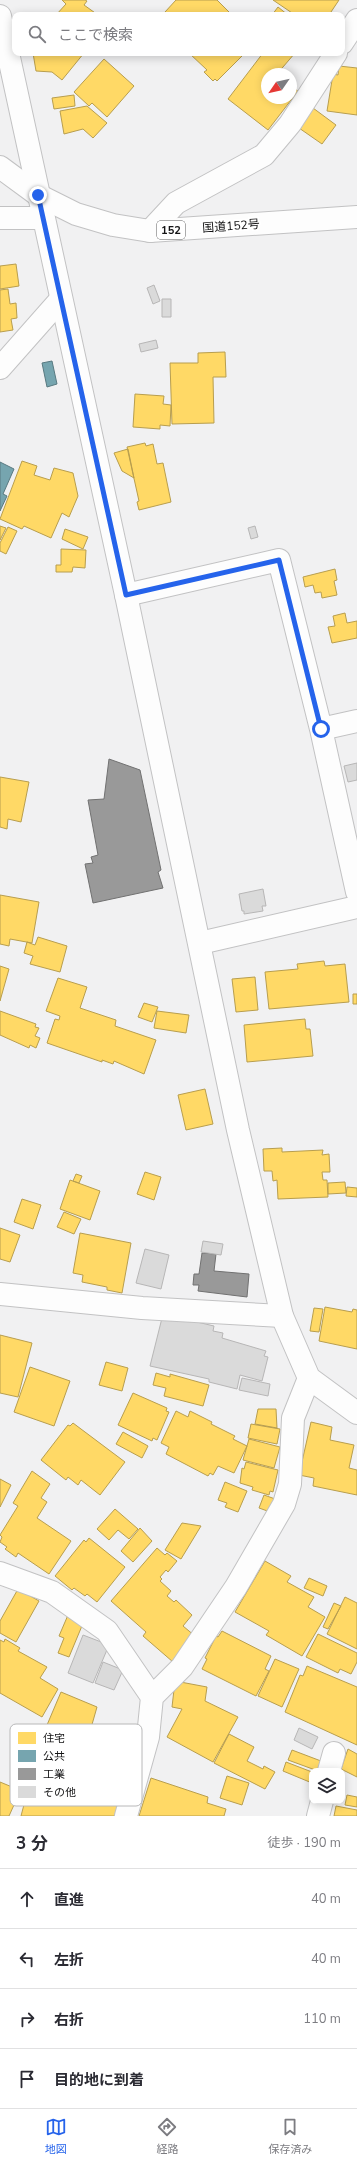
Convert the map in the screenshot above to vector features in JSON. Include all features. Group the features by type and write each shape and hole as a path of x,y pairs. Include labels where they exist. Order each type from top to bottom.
{"main road":[{"path":"0,16 126,595 238,1130 282,1316 308,1378 357,1413"},
{"path":"345,38 357,20"},
{"path":"150,231 176,203 264,155 290,124 334,56"},
{"name":"国道152号","path":"0,167 38,195 76,214 113,225 150,231 357,217"},
{"path":"0,218 44,218"},
{"path":"0,368 61,299"},
{"path":"126,595 279,560 321,729 357,892"},
{"path":"321,729 357,721"},
{"path":"200,943 357,907"},
{"path":"0,1294 142,1308 282,1316"},
{"path":"142,1759 148,1737 152,1697 182,1667 236,1587 284,1504 290,1484 293,1418 308,1378"},
{"path":"0,1573 52,1592 107,1630 152,1697"},
{"path":"318,1816 321,1804"},
{"path":"126,1816 129,1806"}],"building: 住宅":[{"path":"62,0 85,0 87,1 84,5 94,12 59,12 66,4"},
{"path":"176,0 217,0 229,12 165,12"},
{"path":"273,0 339,0 331,12 291,12"},
{"path":"278,7 284,12 274,12"},
{"path":"34,56 82,56 62,80 52,72 36,71"},
{"path":"192,56 242,56 217,81 215,79 213,81 204,72 207,70"},
{"path":"261,56 292,56 282,68 261,68 261,104 288,104 268,130 228,99"},
{"path":"104,59 134,86 107,117 92,103 89,106 74,92"},
{"path":"339,66 357,68 357,115 327,111 333,74 338,75"},
{"path":"74,95 75,106 54,109 52,98"},
{"path":"87,106 107,123 93,138 83,129 64,134 60,111"},
{"path":"313,108 336,125 322,144 299,128"},
{"path":"16,264 19,286 0,289 0,266"},
{"path":"8,289 10,304 16,303 17,318 11,319 13,330 0,332 0,290"},
{"path":"225,352 226,377 213,377 214,423 172,424 170,363 198,363 198,353"},
{"path":"135,394 164,396 163,404 171,405 170,426 160,425 160,429 133,427"},
{"path":"145,443 146,446 153,444 157,464 163,463 171,502 139,510 137,502 139,501 127,447"},
{"path":"128,449 134,478 122,471 114,453"},
{"path":"22,461 37,466 34,475 50,480 54,468 73,473 78,496 69,517 62,513 51,538 24,526 22,529 0,519"},
{"path":"0,526 6,528 0,540"},
{"path":"8,527 17,531 6,554 0,551 0,543"},
{"path":"65,529 88,537 83,549 62,539"},
{"path":"61,549 86,550 85,568 73,567 72,572 56,572 56,565 61,565"},
{"path":"335,569 337,580 334,581 337,595 322,598 321,592 315,593 313,585 305,587 303,577"},
{"path":"345,613 347,623 357,621 357,638 332,643 328,627 335,626 333,616"},
{"path":"0,777 29,782 21,822 8,819 7,829 0,827"},
{"path":"0,895 39,902 32,943 10,939 9,946 0,944"},
{"path":"38,937 67,946 60,972 30,964 33,956 24,953 27,942 35,945"},
{"path":"324,961 325,966 345,964 349,1002 269,1009 265,972 298,969 297,964"},
{"path":"0,966 9,969 0,1001"},
{"path":"255,977 258,1010 236,1012 232,979"},
{"path":"58,978 87,987 80,1008 116,1020 115,1026 156,1040 144,1074 114,1061 113,1064 102,1060 102,1062 47,1043 55,1019 59,1020 60,1016 46,1011"},
{"path":"353,994 357,994 357,1004 353,1004"},
{"path":"144,1003 158,1007 152,1022 138,1017"},
{"path":"0,1011 36,1024 35,1027 39,1028 35,1036 40,1038 36,1048 30,1045 29,1048 0,1035"},
{"path":"157,1011 189,1015 186,1033 154,1028"},
{"path":"305,1019 306,1029 310,1029 313,1056 247,1062 244,1025"},
{"path":"205,1089 213,1124 186,1130 178,1095"},
{"path":"282,1148 282,1152 323,1150 322,1155 329,1154 330,1172 322,1172 323,1180 327,1180 328,1197 278,1199 277,1180 273,1181 272,1171 264,1171 263,1149"},
{"path":"145,1172 161,1177 154,1200 137,1194"},
{"path":"76,1174 82,1176 79,1183 73,1181"},
{"path":"70,1180 100,1191 90,1220 60,1209"},
{"path":"345,1182 346,1193 328,1194 328,1183"},
{"path":"347,1187 357,1188 357,1197 346,1196"},
{"path":"22,1199 41,1205 33,1229 14,1222"},
{"path":"64,1212 81,1219 74,1234 57,1227"},
{"path":"0,1228 20,1235 10,1262 0,1259"},
{"path":"80,1233 131,1243 122,1293 107,1290 107,1287 82,1282 83,1275 73,1273"},
{"path":"325,1307 352,1312 353,1309 357,1310 357,1349 319,1341"},
{"path":"314,1308 323,1309 319,1332 310,1331"},
{"path":"0,1335 32,1343 18,1397 0,1393"},
{"path":"106,1362 128,1368 122,1391 99,1385"},
{"path":"30,1367 70,1381 54,1426 14,1412"},
{"path":"156,1373 170,1377 170,1374 209,1385 203,1406 164,1396 166,1388 153,1385"},
{"path":"133,1393 167,1408 166,1411 169,1412 157,1440 153,1438 152,1441 118,1425"},
{"path":"258,1409 276,1409 277,1428 255,1424"},
{"path":"176,1411 188,1417 190,1411 235,1436 233,1439 247,1446 234,1473 218,1466 213,1475 210,1473 208,1476 166,1454 169,1447 161,1443"},
{"path":"311,1422 332,1427 330,1440 354,1445 349,1468 357,1470 357,1495 313,1486 314,1478 299,1475"},
{"path":"73,1423 125,1462 100,1495 81,1480 78,1485 68,1477 66,1480 41,1460 68,1425 70,1426"},
{"path":"251,1424 280,1429 277,1444 248,1438"},
{"path":"123,1432 148,1446 142,1458 116,1444"},
{"path":"249,1439 280,1447 274,1468 243,1460"},
{"path":"246,1462 278,1470 273,1492 270,1491 269,1495 252,1490 253,1487 240,1483 242,1468 244,1469"},
{"path":"32,1471 50,1484 41,1498 47,1502 37,1518 71,1541 49,1574 18,1553 16,1557 5,1549 7,1547 0,1542 2,1537 0,1535 18,1506 13,1503"},
{"path":"0,1479 11,1485 0,1507"},
{"path":"225,1482 247,1491 238,1512 225,1507 227,1503 218,1500"},
{"path":"264,1495 278,1500 273,1513 259,1508"},
{"path":"115,1509 138,1529 129,1539 118,1530 109,1540 97,1529"},
{"path":"182,1523 201,1526 181,1559 165,1550"},
{"path":"140,1528 152,1541 133,1562 121,1551"},
{"path":"89,1538 125,1567 97,1602 87,1594 85,1596 74,1588 72,1590 55,1576 84,1540 86,1542"},
{"path":"157,1548 165,1555 167,1553 177,1561 168,1572 166,1570 160,1577 162,1579 160,1581 171,1591 167,1596 174,1602 176,1600 192,1615 183,1626 195,1636 173,1662 143,1636 146,1632 111,1601"},
{"path":"265,1561 291,1576 287,1582 314,1597 308,1607 325,1617 302,1656 266,1635 269,1631 235,1612"},
{"path":"309,1578 327,1586 323,1596 304,1588"},
{"path":"18,1589 39,1601 16,1642 0,1633 0,1621"},
{"path":"345,1597 357,1603 357,1649 327,1634"},
{"path":"334,1603 341,1606 328,1629 323,1627"},
{"path":"68,1615 84,1621 69,1657 58,1653 64,1638 59,1636"},
{"path":"222,1631 271,1656 265,1669 269,1671 256,1696 202,1669 207,1659 205,1658 216,1636 218,1637"},
{"path":"318,1634 357,1653 357,1662 351,1674 340,1669 338,1673 306,1657"},
{"path":"5,1639 20,1648 18,1651 47,1667 40,1678 58,1689 42,1717 0,1693 0,1640 4,1642"},
{"path":"275,1659 299,1669 282,1707 258,1696"},
{"path":"307,1666 357,1687 357,1745 285,1712 300,1675 303,1676"},
{"path":"175,1681 207,1687 205,1701 238,1717 213,1762 167,1737 182,1709 172,1707"},
{"path":"61,1692 97,1707 92,1724 47,1724"},
{"path":"229,1734 254,1747 247,1761 263,1769 264,1766 275,1772 265,1789 214,1763"},
{"path":"348,1749 357,1754 357,1777 345,1771 345,1768 341,1768"},
{"path":"292,1750 321,1761 319,1768 310,1768 288,1760"},
{"path":"286,1762 309,1771 309,1782 283,1771"},
{"path":"227,1776 249,1783 242,1805 220,1798"},
{"path":"151,1778 208,1797 207,1803 226,1809 224,1816 139,1816"},
{"path":"0,1782 10,1786 10,1806 14,1806 9,1816 0,1816"},
{"path":"347,1795 357,1797 357,1807 345,1805"},
{"path":"24,1806 120,1806 118,1816 21,1816"},
{"path":"336,1806 357,1810 357,1816 334,1816"}],"building: 公共":[{"path":"52,361 57,384 47,387 42,363"},
{"path":"0,462 14,469 3,494 7,496 0,511"}],"building: 工業":[{"path":"109,759 140,770 161,870 158,872 163,888 93,903 85,864 93,863 91,857 98,855 88,800 104,799"},
{"path":"202,1253 216,1254 214,1271 249,1274 247,1297 198,1291 199,1285 193,1285 194,1274 199,1274"}],"building: その他":[{"path":"154,285 160,301 153,304 147,288"},
{"path":"162,299 171,299 171,317 162,317"},
{"path":"156,340 158,348 141,352 139,344"},
{"path":"255,526 258,537 251,539 248,528"},
{"path":"357,763 357,780 348,782 344,766"},
{"path":"263,889 266,906 262,906 263,911 244,914 244,911 242,911 239,894"},
{"path":"203,1241 223,1244 221,1255 201,1252"},
{"path":"145,1249 169,1255 161,1289 136,1283"},
{"path":"163,1314 214,1326 213,1331 223,1333 222,1338 266,1351 264,1356 268,1357 262,1381 240,1375 237,1389 209,1382 209,1379 150,1366"},
{"path":"242,1378 270,1384 268,1396 239,1390"},
{"path":"83,1635 109,1645 93,1683 68,1673"},
{"path":"103,1662 123,1670 114,1690 95,1683"},
{"path":"299,1728 318,1737 312,1749 294,1740"}],"route":[{"path":"38,195 126,595 279,560 321,729"}]}
